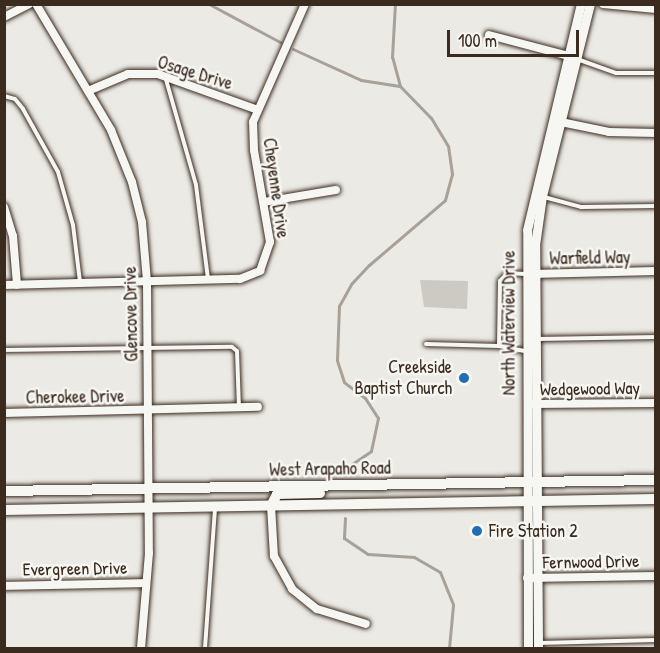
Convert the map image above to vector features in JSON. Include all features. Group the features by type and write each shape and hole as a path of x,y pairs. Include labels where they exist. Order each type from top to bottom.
{"main road":[{"name":"West Arapaho Road","path":"4,491 656,480"},
{"path":"272,506 278,494 322,492 340,486"},
{"name":"West Arapaho Road","path":"4,510 656,499"}],"street":[{"path":"4,17 29,4"},
{"name":"Glencove Drive","path":"36,4 111,130 132,182 142,222 147,282 148,508 141,648"},
{"name":"Cheyenne Drive","path":"4,285 240,279 260,271 270,242 252,138 258,110 305,4"},
{"name":"North Waterview Drive","path":"528,648 532,578 530,404 535,339 528,216 556,122 572,57 581,4"},
{"name":"North Waterview Drive","path":"572,57 590,4"},
{"path":"603,4 656,9"},
{"path":"489,35 572,57"},
{"name":"Osage Drive","path":"88,92 128,74 165,76 258,110"},
{"path":"556,122 609,132 656,134"},
{"name":"North Waterview Drive","path":"530,404 525,351 530,274 556,122"},
{"path":"264,202 336,190"},
{"path":"4,207 13,236 17,285"},
{"name":"Warfield Way","path":"530,274 656,271"},
{"name":"Wedgewood Way","path":"530,404 656,403"},
{"name":"Cherokee Drive","path":"4,413 258,407"},
{"path":"272,506 274,556 292,589 317,609 366,624"},
{"name":"Fernwood Drive","path":"532,578 656,576"},
{"name":"North Waterview Drive","path":"532,578 538,646"},
{"name":"Evergreen Drive","path":"4,586 146,583"}],"lane":[{"path":"572,57 616,73 656,73"},
{"path":"165,76 196,185 208,280"},
{"path":"4,96 15,99 23,109 64,188 80,283"},
{"path":"542,196 581,207 656,206"},
{"path":"499,346 500,281 508,273 530,274"},
{"path":"535,339 656,337"},
{"path":"426,344 499,346 525,351"},
{"path":"4,350 232,347 237,351 239,408"},
{"path":"205,648 216,507"},
{"path":"538,646 656,640"}],"shaded area":[{"path":"420,280 468,281 467,309 424,307"}],"waterway":[{"path":"209,4 280,42"},
{"path":"345,475 346,468 371,451 378,418 365,398 344,382 337,360 339,306 352,283 369,265 445,200 452,174 448,146 431,118 400,86 392,57 395,4"},
{"path":"293,49 361,80 400,86"},
{"path":"345,518 344,538 368,554 414,557 440,572 453,605 449,648"}],"place":[{"name":"Creekside Baptist Church","path":"464,378"},
{"name":"Fire Station 2","path":"477,531"}]}
